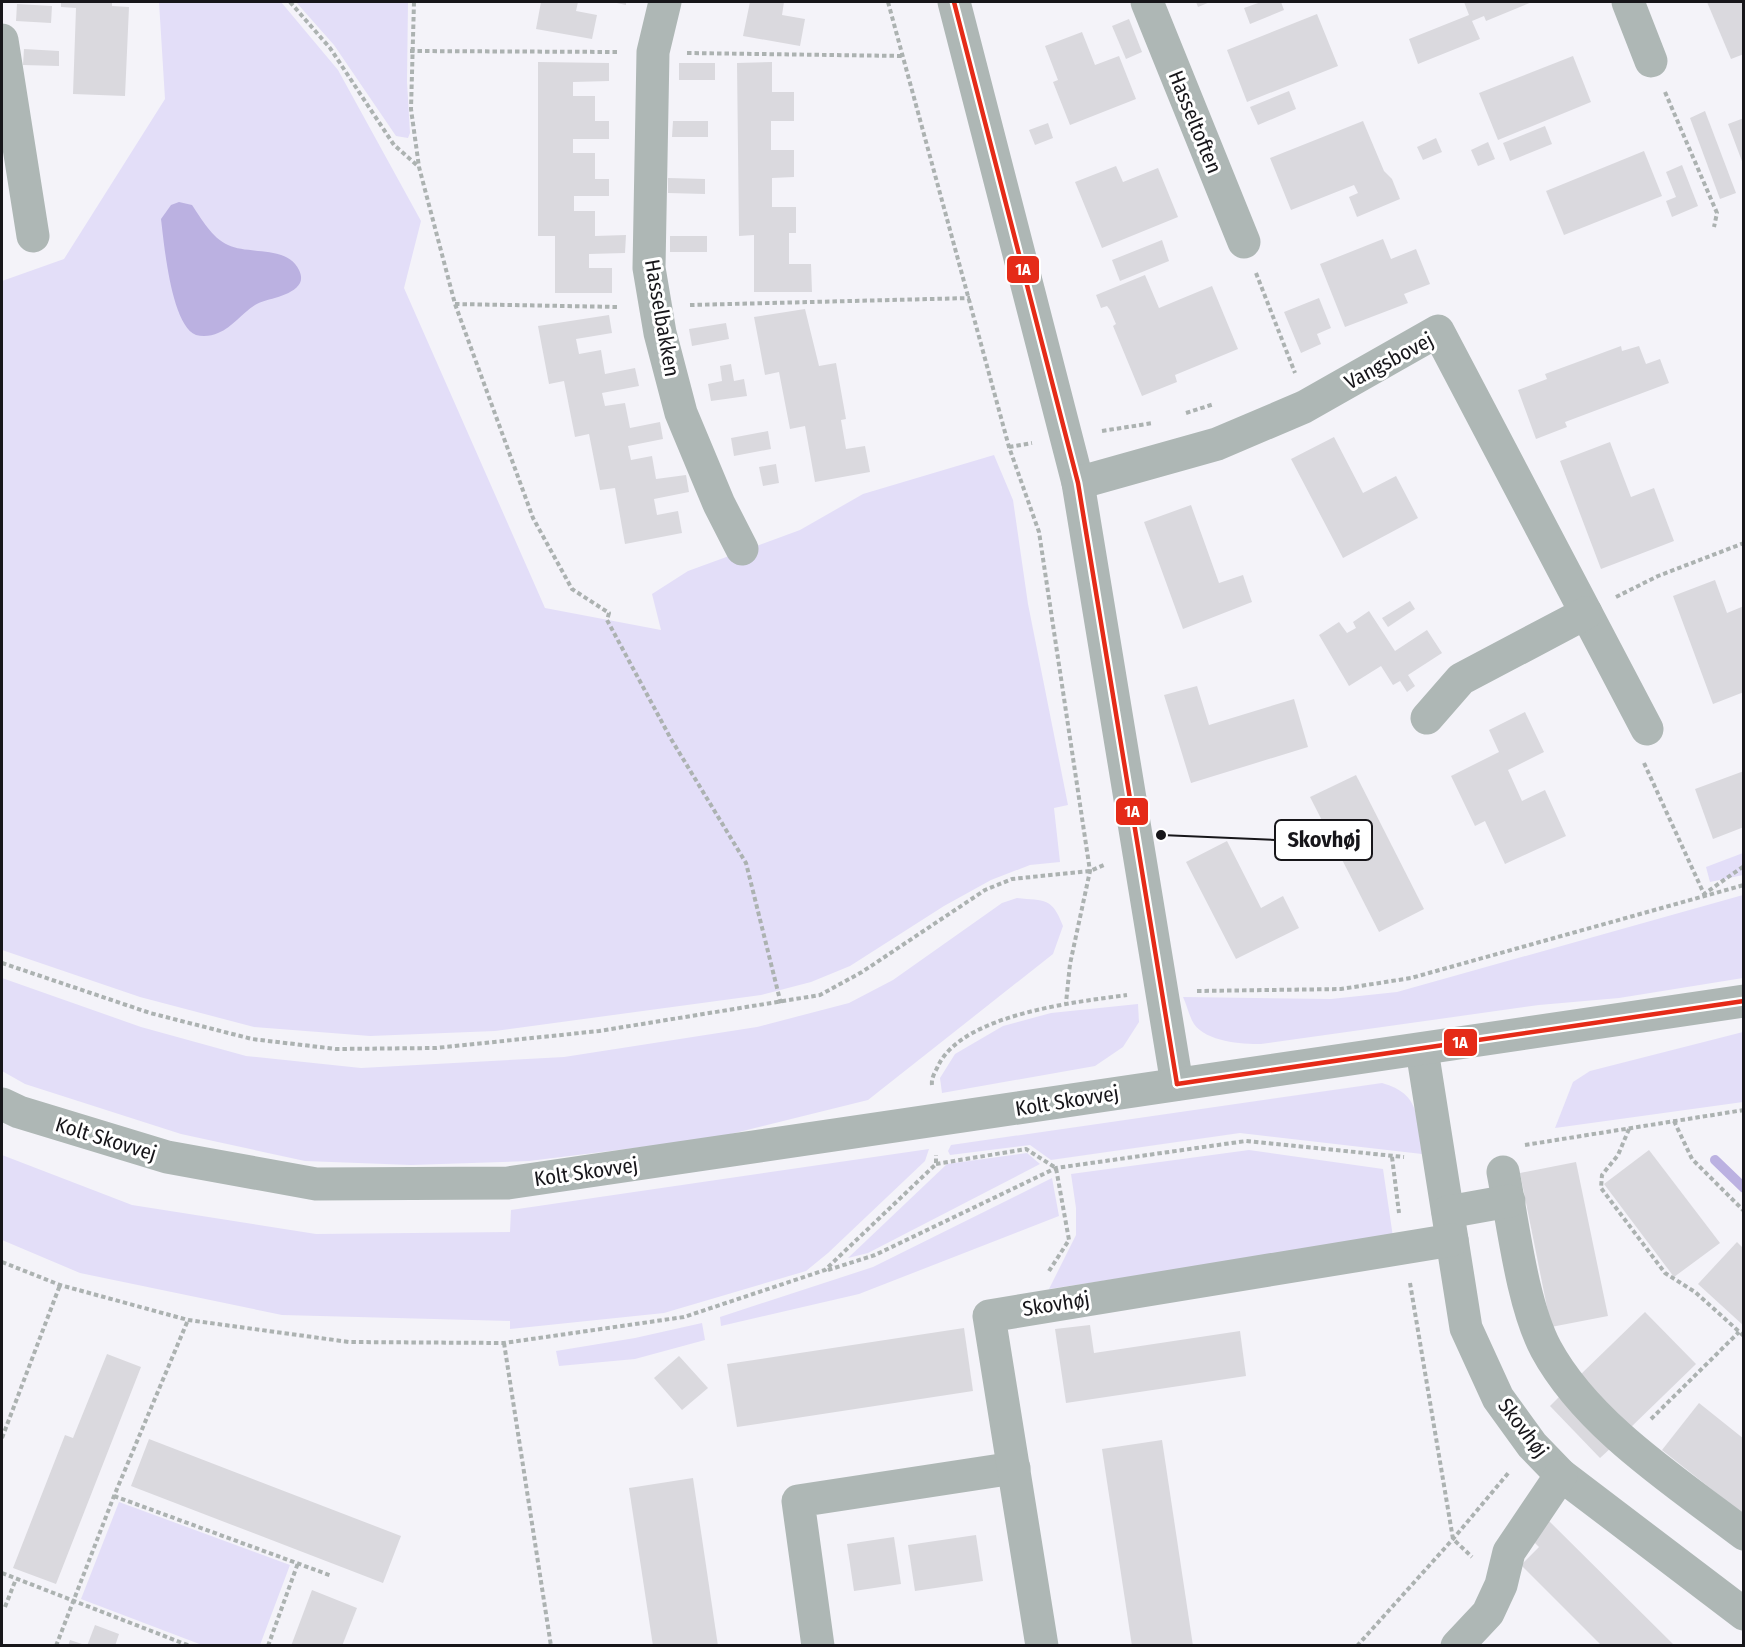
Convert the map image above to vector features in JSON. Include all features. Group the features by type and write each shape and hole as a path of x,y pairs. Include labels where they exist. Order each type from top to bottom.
{"street":[{"name":"Hasselbakken","path":"665,2 653,52 649,268 660,333 681,414 719,504 742,549"},
{"path":"954,2 1078,483 1177,1084"},
{"name":"Hasseltoften","path":"1147,2 1244,242"},
{"path":"1628,2 1651,61"},
{"path":"2,40 33,236"},
{"name":"Vangsbovej","path":"1078,483 1217,444 1304,407 1438,331 1647,729"},
{"path":"1427,718 1461,679 1586,613"},
{"name":"Kolt Skovvej","path":"2,1104 19,1112 167,1158 316,1184 508,1183 1743,1001"},
{"name":"Skovhøj","path":"1422,1050 1466,1328 1498,1398 1532,1445 1561,1475 1743,1614"},
{"path":"1450,1226 1511,1173"},
{"path":"1511,1173 1531,1311 1545,1348 1573,1390 1627,1443 1743,1534"},
{"name":"Skovhøj","path":"1042,1646 989,1316 1404,1248 1450,1226"},
{"path":"818,1646 798,1501 1014,1468"},
{"name":"Skovhøj","path":"1457,1646 1488,1613 1501,1585 1509,1552 1561,1475"}],"path":[{"path":"291,2 330,48 394,145 419,167"},
{"path":"414,2 410,51 411,109 419,167 455,304 533,518 572,589 609,613 607,621 671,739 746,863 781,1004"},
{"path":"888,2 1009,447 1039,532 1090,871 1070,964 1066,1003"},
{"path":"410,51 578,52"},
{"path":"733,54 903,56"},
{"path":"1651,61 1716,213 1714,227"},
{"path":"1244,242 1296,377 1306,373"},
{"path":"734,303 970,298"},
{"path":"455,304 591,307"},
{"path":"1184,414 1218,403"},
{"path":"1009,447 1162,421"},
{"path":"1586,613 1658,576 1743,543"},
{"path":"1647,729 1631,734 1704,894 1743,866"},
{"path":"2,963 162,1016 252,1039 336,1049 448,1047 599,1031 781,1004 820,995 862,972 985,890 1012,879 1034,875 1090,871 1137,851"},
{"path":"1511,1173 1630,1128 1743,1110"},
{"path":"1674,1121 1692,1159 1743,1211"},
{"path":"1630,1128 1618,1155 1602,1175 1601,1188 1665,1273 1695,1292 1743,1336"},
{"path":"825,1270 875,1255 1056,1168 1246,1141 1392,1157 1440,1158"},
{"path":"936,1164 1026,1149 1056,1168 1069,1240 1040,1285 1046,1306"},
{"path":"1392,1157 1404,1248 1454,1539 1501,1585"},
{"path":"2,1438 60,1285"},
{"path":"56,1646 114,1496 188,1320"},
{"path":"1627,1443 1739,1332"},
{"path":"504,1343 551,1646"},
{"path":"1357,1646 1454,1539 1532,1445"},
{"path":"114,1496 332,1576"},
{"path":"268,1646 298,1563"},
{"path":"2,1573 190,1646"},
{"path":"5,1607 16,1579"}],"shaded area":[{"path":"159,2 281,2 338,70 421,221 404,288 545,608 661,630 652,594 688,571 800,530 863,494 994,455 1013,500 1028,604 1068,805 1054,808 1060,862 1030,865 991,880 944,906 850,966 811,982 761,995 495,1031 370,1036 254,1027 140,997 2,950 2,281 64,259 165,99"},
{"path":"296,2 408,2 407,82 410,133 408,138 396,136 334,45"},
{"path":"179,202 192,205 203,222 222,242 237,248 286,257 299,270 300,283 285,294 255,305 233,324 216,334 196,335 187,328 180,316 170,282 164,246 161,219 171,205"},
{"path":"1743,853 1743,875 1710,882 1706,867"},
{"path":"1743,895 1743,978 1619,998 1539,1005 1261,1044 1234,1042 1207,1035 1194,1024 1183,997 1331,999 1397,992"},
{"path":"1017,898 1046,902 1055,910 1063,926 1053,954 868,1100 715,1138 529,1161 411,1165 305,1161 181,1134 25,1084 2,1071 2,978 141,1027 246,1056 361,1068 564,1057 757,1027 849,1003 893,980 1002,903"},
{"path":"1138,1004 1139,1022 1123,1047 1095,1066 942,1093 940,1078 955,1054 1003,1026 1051,1013"},
{"path":"1743,1032 1743,1102 1555,1128 1573,1082 1590,1071"},
{"path":"1382,1083 1395,1088 1411,1101 1417,1119 1422,1154 1240,1133 1051,1160 1030,1145 950,1155 948,1151 951,1145"},
{"path":"929,1149 925,1161 806,1271 664,1313 510,1329 510,1321 282,1315 80,1273 2,1240 2,1155 132,1205 316,1234 510,1232 511,1210"},
{"path":"1249,1150 1383,1169 1393,1237 1049,1289 1076,1235 1076,1208 1071,1174"},
{"path":"1027,1153 1040,1164 868,1253 848,1258 947,1164"},
{"path":"1052,1178 1059,1216 859,1294 721,1326 720,1317 873,1267"},
{"path":"702,1323 705,1340 635,1359 559,1366 556,1351 635,1338"},
{"path":"119,1502 290,1565 260,1645 202,1645 81,1599"}],"building":[{"path":"61,2 112,2 112,6 129,7 125,96 73,94 76,8 61,7"},
{"path":"541,2 578,2 576,11 597,15 592,39 536,29"},
{"path":"750,2 784,2 782,15 805,19 800,46 743,36"},
{"path":"1196,2 1210,2 1198,7"},
{"path":"1261,2 1281,2 1284,10 1250,24 1244,8"},
{"path":"1464,2 1532,2 1486,21 1484,16 1472,21 1480,39 1418,64 1409,39 1469,15"},
{"path":"1707,2 1744,2 1744,54 1731,59"},
{"path":"17,4 52,6 51,23 16,21"},
{"path":"1317,14 1338,66 1247,102 1227,50"},
{"path":"1129,19 1142,52 1126,59 1112,26"},
{"path":"1082,32 1095,65 1119,56 1136,99 1070,125 1053,82 1058,80 1045,46"},
{"path":"24,49 59,51 59,66 23,65"},
{"path":"1573,56 1591,102 1498,140 1479,93"},
{"path":"538,62 609,63 609,81 573,82 573,96 595,96 595,121 609,121 609,139 573,139 573,153 595,153 595,179 609,179 609,196 574,196 574,211 595,211 595,236 626,235 625,253 589,254 589,268 612,268 612,293 555,293 555,236 538,236"},
{"path":"772,62 772,92 794,92 794,121 771,121 771,150 794,150 794,177 772,178 772,207 796,207 796,233 789,233 789,264 811,264 812,292 754,292 754,235 739,236 737,63"},
{"path":"679,63 715,63 715,80 679,80"},
{"path":"1289,91 1296,109 1258,125 1250,107"},
{"path":"1705,111 1736,193 1720,199 1690,118"},
{"path":"1744,118 1744,164 1743,164 1728,124"},
{"path":"673,121 708,121 708,137 672,137"},
{"path":"1363,121 1384,171 1392,179 1400,199 1357,217 1349,197 1358,193 1354,185 1291,210 1270,158"},
{"path":"1048,123 1053,138 1035,145 1029,130"},
{"path":"1545,126 1552,144 1510,161 1503,143"},
{"path":"1436,138 1442,152 1423,160 1417,147"},
{"path":"1488,142 1495,159 1478,166 1471,150"},
{"path":"1644,151 1662,196 1564,235 1546,191"},
{"path":"1682,165 1698,206 1672,217 1666,201 1676,197 1666,172"},
{"path":"1116,166 1123,182 1158,168 1178,217 1102,248 1075,182"},
{"path":"668,178 705,179 705,194 668,193"},
{"path":"670,236 707,236 707,252 670,252"},
{"path":"1383,239 1391,259 1416,249 1430,284 1404,294 1408,303 1345,327 1320,264"},
{"path":"1162,240 1169,261 1120,281 1112,260"},
{"path":"1145,275 1159,308 1212,286 1238,349 1175,375 1177,382 1142,396 1113,326 1116,324 1110,310 1107,306 1101,308 1096,295"},
{"path":"1319,298 1331,328 1317,334 1321,344 1301,353 1284,312"},
{"path":"805,309 819,366 836,363 846,419 841,420 846,449 865,446 870,472 815,482 805,426 790,429 779,372 765,375 754,317"},
{"path":"609,315 612,333 576,339 579,354 601,350 605,374 635,368 639,386 602,393 605,406 625,403 630,428 660,422 663,439 628,446 631,460 652,456 656,479 686,475 689,492 654,499 657,515 678,511 682,533 625,544 615,488 600,490 589,434 575,437 564,381 549,384 538,326"},
{"path":"726,323 729,339 692,346 689,329"},
{"path":"1621,346 1622,351 1639,346 1646,364 1660,359 1669,383 1565,422 1567,427 1536,439 1518,390 1547,379 1545,374"},
{"path":"731,364 734,381 744,379 747,396 711,401 708,384 722,381 720,366"},
{"path":"768,431 771,449 734,456 731,438"},
{"path":"1334,437 1363,493 1396,476 1418,518 1343,558 1291,459"},
{"path":"1610,442 1631,497 1654,488 1674,541 1601,569 1560,461"},
{"path":"776,464 779,483 763,486 759,467"},
{"path":"1191,505 1219,583 1243,575 1252,602 1183,629 1144,522"},
{"path":"1715,580 1727,613 1744,606 1744,692 1713,704 1673,596"},
{"path":"1410,601 1415,609 1388,627 1382,618"},
{"path":"1369,611 1395,651 1427,630 1442,653 1408,675 1415,686 1407,692 1400,681 1393,685 1381,666 1349,686 1319,635 1339,622 1347,633 1356,628 1353,622"},
{"path":"1197,686 1209,725 1294,699 1308,747 1191,783 1164,695"},
{"path":"1525,712 1544,752 1508,770 1522,801 1545,790 1566,836 1505,864 1485,821 1475,826 1451,776 1499,752 1489,730"},
{"path":"1744,771 1744,827 1713,839 1695,789"},
{"path":"1356,775 1424,909 1379,932 1310,797"},
{"path":"1227,841 1261,908 1283,896 1299,928 1236,959 1186,862"},
{"path":"1649,1150 1720,1243 1674,1277 1604,1184"},
{"path":"1576,1162 1608,1316 1551,1327 1520,1173"},
{"path":"1737,1242 1744,1249 1744,1326 1698,1284"},
{"path":"1645,1312 1696,1364 1630,1428 1579,1376"},
{"path":"1090,1325 1094,1353 1240,1331 1246,1376 1066,1403 1055,1329"},
{"path":"964,1328 973,1391 737,1427 727,1364"},
{"path":"107,1354 141,1367 56,1584 13,1568 65,1435 73,1438"},
{"path":"679,1356 708,1388 682,1410 654,1378"},
{"path":"1562,1394 1613,1446 1600,1458 1550,1406"},
{"path":"1699,1403 1744,1439 1744,1515 1662,1450"},
{"path":"149,1439 401,1536 383,1583 131,1486"},
{"path":"1162,1440 1193,1646 1132,1646 1102,1449"},
{"path":"693,1478 718,1646 653,1646 629,1488"},
{"path":"1547,1519 1675,1646 1602,1646 1521,1565 1539,1547 1529,1537"},
{"path":"976,1535 983,1581 915,1591 908,1545"},
{"path":"894,1537 901,1584 854,1591 847,1544"},
{"path":"312,1590 357,1608 342,1646 291,1646"},
{"path":"95,1625 119,1634 115,1646 87,1646"},
{"path":"70,1640 85,1645 85,1646 68,1646"}],"waterway":[{"path":"1715,1160 1744,1188"}],"transit line":[{"name":"1A","path":"954,2 1078,483 1177,1084"},
{"name":"1A","path":"1177,1084 1744,1001"}],"place":[{"name":"Skovhøj","path":"1161,835"}]}
